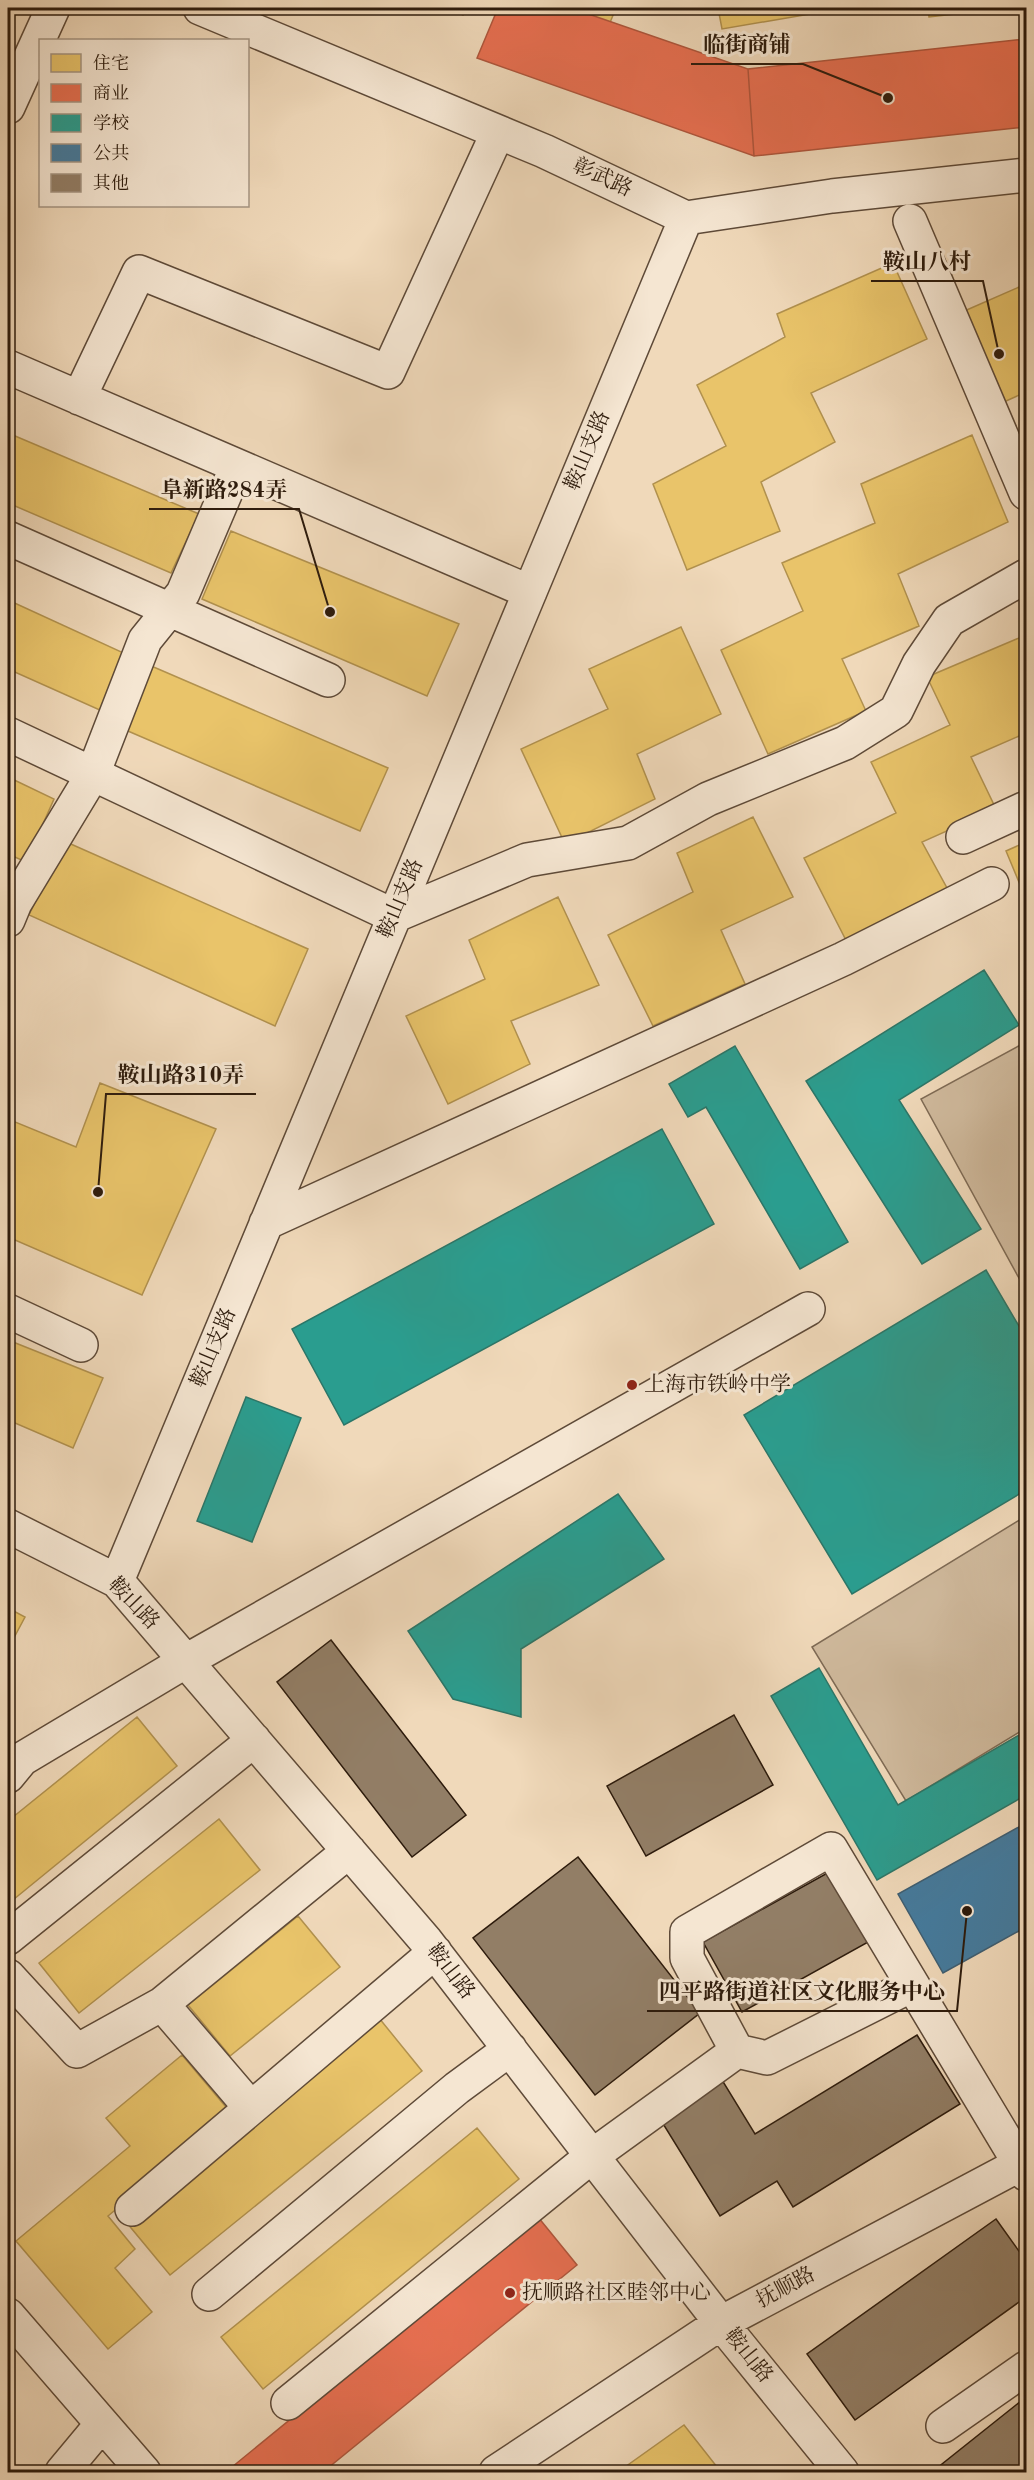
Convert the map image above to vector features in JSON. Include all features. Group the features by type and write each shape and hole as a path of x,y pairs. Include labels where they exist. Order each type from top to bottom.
{"street":[{"path":"8,107 53,8"},
{"name":"彰武路","path":"200,8 544,151 686,218"},
{"path":"79,398 139,272 388,372 498,132"},
{"path":"686,218 832,196 1026,175"},
{"name":"鞍山支路","path":"117,1581 686,218"},
{"path":"910,221 1016,441 1026,494"},
{"path":"8,368 530,592"},
{"path":"8,920 15,903 93,774 146,640 183,593 237,466"},
{"path":"8,538 328,680"},
{"path":"8,734 394,916 527,860 628,843 708,799 845,744 896,711 919,664 949,620 1026,576"},
{"path":"963,837 1026,808"},
{"path":"266,1223 843,959 992,884"},
{"path":"8,1776 22,1759 186,1661 808,1309"},
{"path":"8,1311 81,1345"},
{"name":"鞍山路","path":"8,1526 117,1581 435,1953 721,2323 829,2468"},
{"path":"8,1938 254,1740"},
{"path":"912,1985 766,2058 737,2051 687,1958 687,1932 831,1849 912,1985 1025,2166"},
{"path":"8,1976 77,2051 162,2004 349,1851"},
{"path":"132,2209 435,1953"},
{"path":"162,2004 251,2108"},
{"path":"208,2294 458,2088 510,2049"},
{"path":"288,2403 592,2156 737,2051"},
{"name":"抚顺路","path":"496,2472 721,2323 1025,2166"},
{"path":"8,2315 144,2472"},
{"path":"943,2426 1026,2368"},
{"path":"62,2472 102,2424"}],"shaded area":[{"path":"1026,1042 1026,1291 921,1099"},
{"path":"1026,1516 1026,1728 906,1801 812,1647"}],"building: 住宅":[{"path":"448,8 467,8 463,15"},
{"path":"510,8 616,8 590,71 499,34"},
{"path":"718,8 845,8 722,29"},
{"path":"928,8 1009,8 929,17"},
{"path":"893,263 927,339 811,393 835,442 761,482 780,531 687,570 653,484 726,446 697,385 785,337 777,314"},
{"path":"1026,284 1026,392 995,406 953,316"},
{"path":"8,433 199,514 171,573 8,503"},
{"path":"972,435 1008,522 898,574 919,626 842,659 866,711 768,754 721,650 803,611 782,563 875,523 861,484"},
{"path":"231,531 459,624 427,696 202,599"},
{"path":"8,600 128,655 102,711 8,669"},
{"path":"681,627 721,714 637,754 655,799 565,844 521,749 608,709 589,669"},
{"path":"1026,635 1026,733 971,757 996,809 922,842 953,899 851,950 804,858 896,813 871,762 950,725 927,677"},
{"path":"142,662 388,768 360,831 114,725"},
{"path":"8,777 54,799 26,862 8,854"},
{"path":"753,817 793,897 721,930 745,984 653,1026 608,935 693,892 677,853"},
{"path":"64,841 308,949 275,1026 29,915"},
{"path":"1026,842 1026,899 1006,851"},
{"path":"558,897 599,985 511,1021 530,1064 448,1104 406,1016 485,979 469,940"},
{"path":"100,1083 216,1129 142,1295 8,1237 8,1119 76,1147"},
{"path":"8,1340 103,1378 73,1448 8,1420"},
{"path":"8,1608 25,1617 8,1649"},
{"path":"137,1717 177,1766 8,1904 8,1821"},
{"path":"219,1819 260,1870 79,2013 39,1963"},
{"path":"298,1916 340,1967 230,2056 188,2005"},
{"path":"379,2018 422,2071 170,2275 127,2223"},
{"path":"182,2055 231,2113 108,2216 135,2249 115,2268 152,2312 108,2349 16,2241 130,2146 106,2118"},
{"path":"477,2128 519,2179 263,2389 221,2337"},
{"path":"684,2425 721,2472 618,2472"}],"building: 商业":[{"path":"498,8 571,8 748,69 754,156 477,58"},
{"path":"1026,39 1026,127 754,156 748,69"},
{"path":"538,2217 577,2265 323,2472 236,2472 232,2467"}],"building: 学校":[{"path":"984,970 1019,1025 899,1100 981,1229 922,1264 806,1081"},
{"path":"735,1046 848,1242 800,1269 706,1107 688,1117 669,1084"},
{"path":"662,1129 714,1224 344,1425 292,1329"},
{"path":"986,1270 1026,1338 1026,1490 852,1594 744,1415"},
{"path":"246,1397 301,1418 252,1542 197,1521"},
{"path":"618,1494 664,1559 521,1649 521,1717 453,1699 408,1631"},
{"path":"819,1668 898,1805 1026,1731 1026,1795 877,1880 771,1696"}],"building: 公共":[{"path":"1026,1823 1026,1927 943,1973 898,1894"}],"building: 其他":[{"path":"331,1640 466,1815 412,1857 277,1682"},
{"path":"734,1715 773,1785 646,1856 607,1786"},
{"path":"578,1857 700,2013 595,2095 473,1938"},
{"path":"831,1871 870,1941 742,2012 703,1942"},
{"path":"917,2035 960,2104 793,2207 777,2181 720,2216 657,2114 719,2075 755,2134"},
{"path":"996,2219 1026,2261 1026,2297 855,2420 807,2354"},
{"path":"1026,2397 1026,2472 932,2472"}],"place":[{"name":"临街商铺","path":"888,98"},
{"name":"鞍山八村","path":"999,354"},
{"name":"阜新路284弄","path":"330,612"},
{"name":"鞍山路310弄","path":"98,1192"},
{"name":"上海市铁岭中学","path":"632,1385"},
{"name":"四平路街道社区文化服务中心","path":"967,1911"},
{"name":"抚顺路社区睦邻中心","path":"510,2293"}]}
